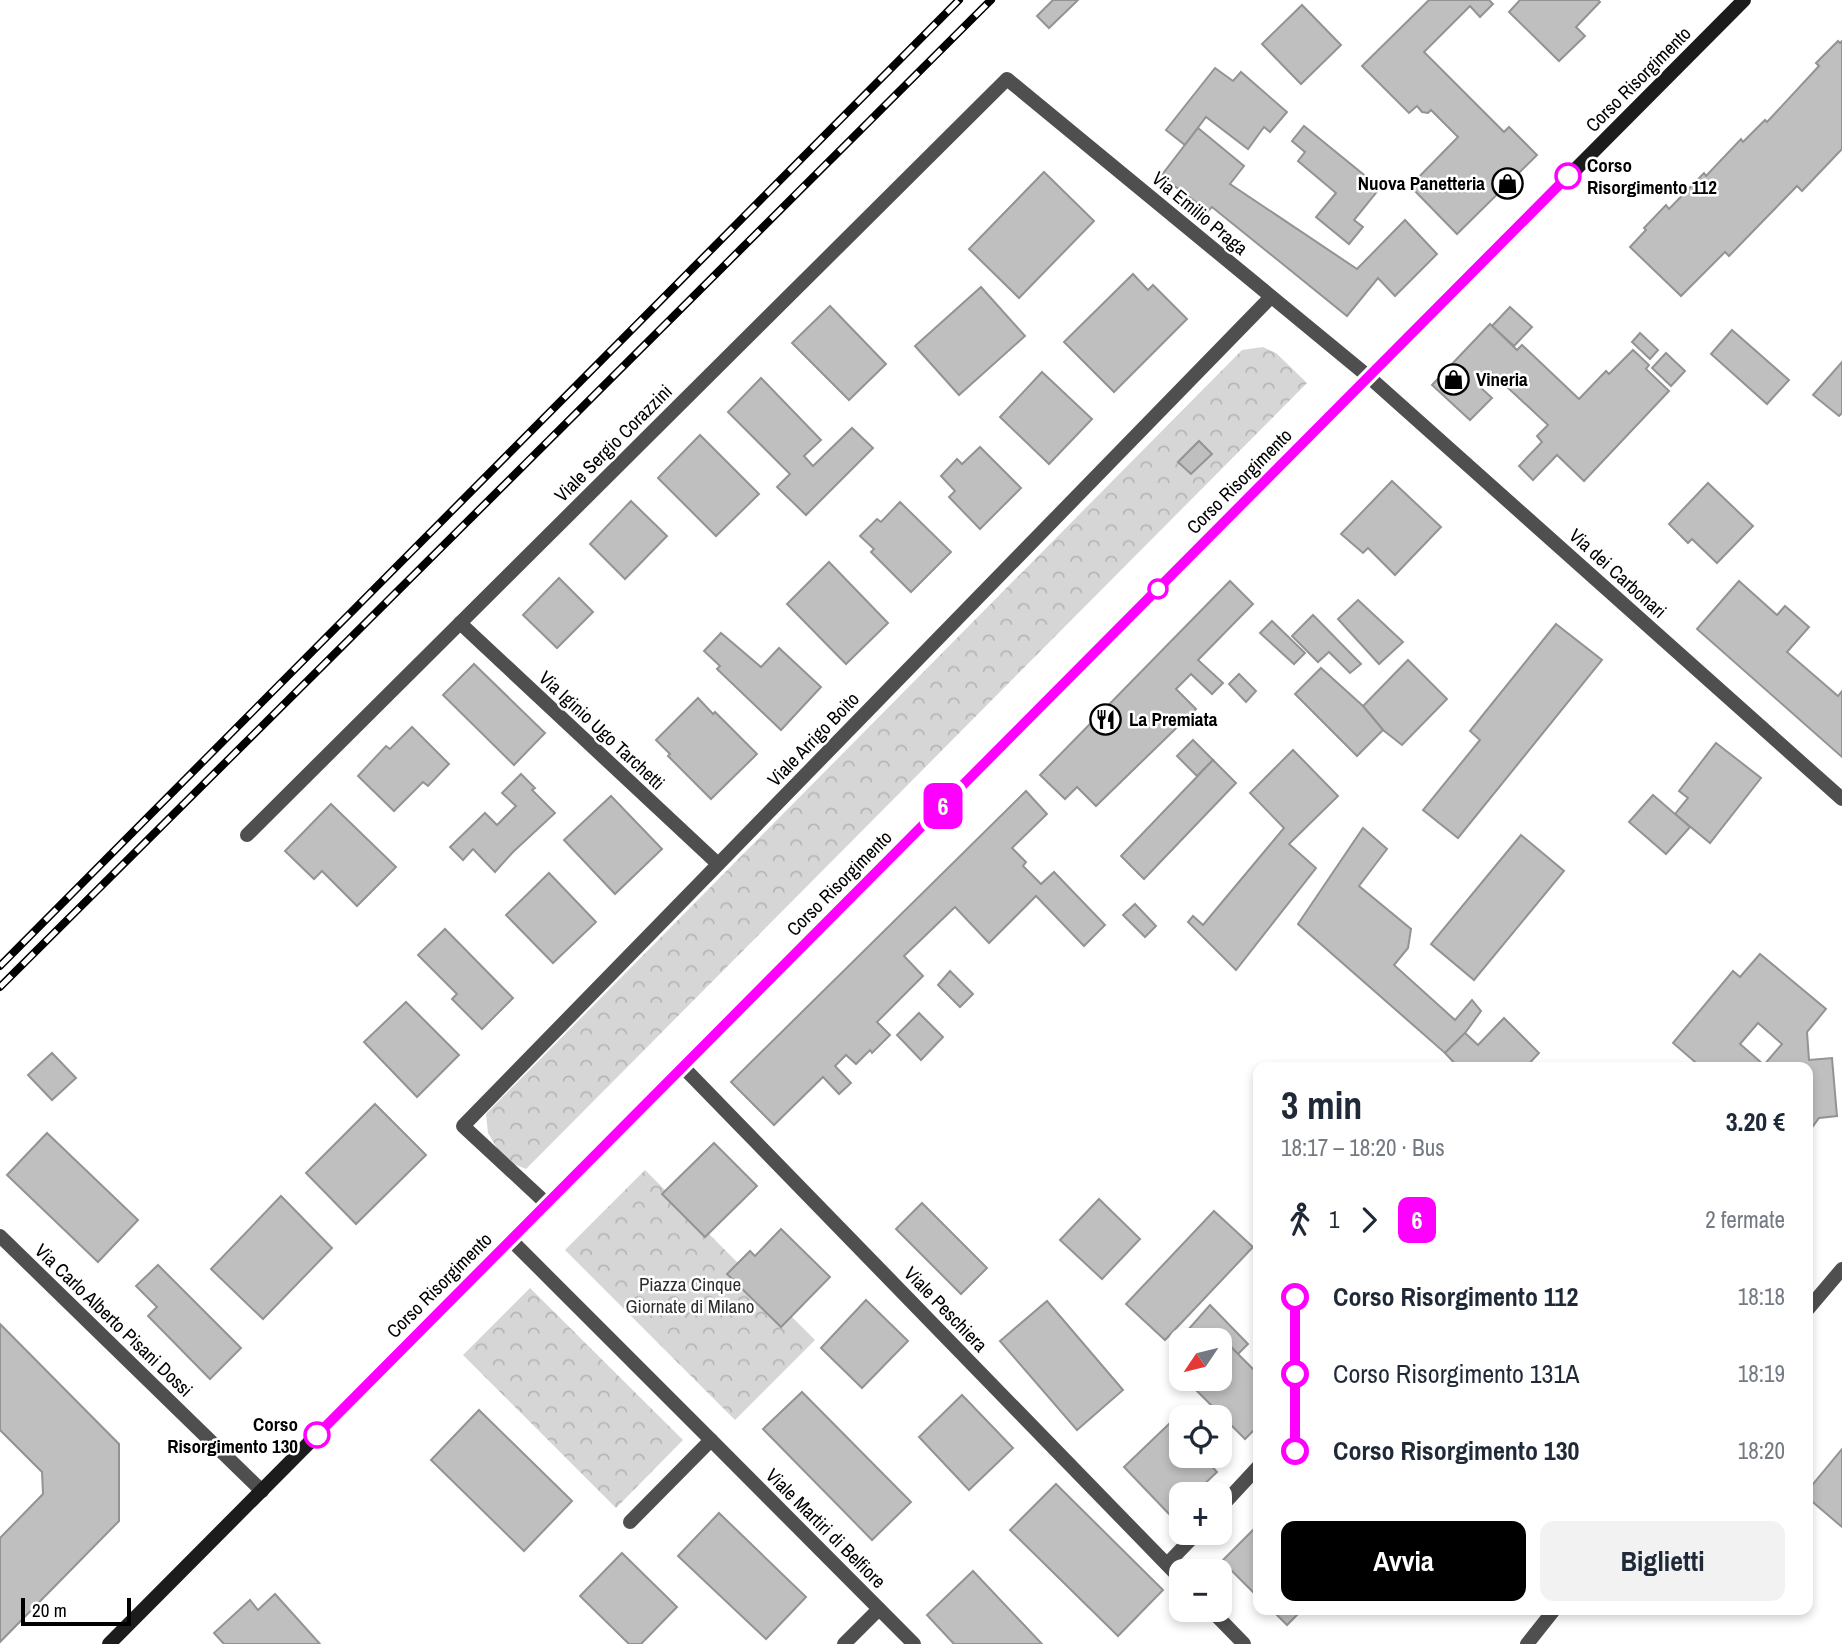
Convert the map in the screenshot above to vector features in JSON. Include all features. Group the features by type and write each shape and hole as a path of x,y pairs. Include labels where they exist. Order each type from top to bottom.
{"main road":[{"name":"Corso Risorgimento","path":"109,1644 1744,0"}],"street":[{"name":"Via Emilio Praga","path":"1007,79 1369,377"},
{"name":"Viale Sergio Corazzini","path":"247,835 1007,79"},
{"name":"Viale Arrigo Boito","path":"547,1204 463,1126 1271,297"},
{"name":"Via dei Carbonari","path":"1369,377 1842,799"},
{"name":"Via Iginio Ugo Tarchetti","path":"460,623 718,864"},
{"name":"Viale Peschiera","path":"683,1067 1167,1564"},
{"name":"Via Carlo Alberto Pisani Dossi","path":"0,1236 262,1491"},
{"path":"511,1240 711,1440 630,1522"},
{"path":"1813,1303 1842,1269"},
{"name":"Viale Martiri di Belfiore","path":"711,1440 914,1644"},
{"path":"1232,1495 1253,1472"},
{"path":"1167,1564 1185,1545"},
{"path":"844,1644 879,1609"},
{"path":"1527,1644 1550,1615"},
{"path":"1223,1622 1244,1644"}],"green space":[{"path":"1263,347 1276,353 1307,383 526,1169 504,1160 488,1133 486,1114 1242,350","holes":["1199,441 1212,454 1191,474 1178,462"]},
{"name":"Piazza Cinque Giornate di Milano","path":"645,1170 815,1340 735,1420 565,1250"},
{"path":"530,1288 683,1440 616,1508 463,1355"}],"building":[{"path":"1053,0 1078,0 1049,28 1037,16"},
{"path":"1429,0 1489,0 1493,4 1480,17 1470,6 1424,52 1504,132 1509,127 1537,155 1457,234 1410,186 1458,137 1431,110 1428,113 1422,112 1417,106 1409,113 1362,66"},
{"path":"1520,0 1600,2 1576,27 1585,36 1559,61 1509,12"},
{"path":"1302,5 1341,45 1301,84 1262,44"},
{"path":"1838,41 1842,41 1842,149 1802,191 1797,186 1729,256 1725,252 1681,296 1630,247 1666,205 1669,209 1704,173 1706,176 1741,139 1743,142 1765,120 1767,122 1819,66 1816,63"},
{"path":"1215,68 1233,81 1241,72 1287,112 1270,132 1264,127 1248,149 1206,117 1185,145 1166,130"},
{"path":"1304,126 1380,188 1354,220 1363,227 1349,244 1316,217 1336,193 1298,161 1305,152 1292,141"},
{"path":"1198,128 1244,166 1230,184 1357,269 1405,220 1437,254 1395,296 1378,278 1347,316 1212,207 1208,211 1161,176"},
{"path":"1044,172 1094,221 1019,298 969,249"},
{"path":"1133,274 1148,290 1153,285 1187,319 1114,392 1064,342"},
{"path":"981,287 1025,336 959,395 915,346"},
{"path":"830,306 886,364 849,400 792,343"},
{"path":"1510,307 1532,327 1514,346 1492,326"},
{"path":"1490,324 1517,350 1522,345 1579,399 1606,371 1609,374 1633,350 1649,365 1646,369 1669,391 1584,481 1557,455 1533,480 1519,466 1542,442 1537,436 1548,425 1492,373 1480,387 1492,398 1470,420 1432,385"},
{"path":"1732,330 1789,380 1767,404 1711,354"},
{"path":"1640,333 1658,350 1650,359 1632,342"},
{"path":"1666,353 1685,371 1671,386 1652,368"},
{"path":"1842,362 1842,413 1839,416 1813,395"},
{"path":"1042,372 1092,419 1049,464 1000,417"},
{"path":"761,378 821,440 804,456 813,466 852,428 873,448 806,515 777,487 790,474 728,412"},
{"path":"700,435 759,494 716,536 658,478"},
{"path":"1199,441 1212,454 1191,474 1178,462"},
{"path":"980,447 1021,488 980,529 949,497 955,491 941,476 957,459 962,464"},
{"path":"1392,481 1441,527 1395,575 1368,548 1363,553 1341,534"},
{"path":"1708,483 1753,526 1717,563 1692,539 1688,543 1669,524"},
{"path":"631,501 667,536 625,579 590,544"},
{"path":"900,502 951,552 911,592 871,552 874,549 860,536 877,519 881,522"},
{"path":"829,562 888,623 846,664 787,604"},
{"path":"559,578 593,612 557,648 523,615"},
{"path":"1230,581 1253,604 1198,660 1223,683 1212,694 1191,674 1176,689 1196,709 1096,806 1077,787 1065,799 1040,775"},
{"path":"1739,581 1777,615 1785,606 1809,627 1787,652 1838,696 1842,691 1842,757 1697,629"},
{"path":"1358,600 1403,642 1379,664 1338,619"},
{"path":"1313,615 1361,664 1350,673 1329,652 1318,662 1292,636"},
{"path":"1272,621 1305,653 1294,664 1260,633"},
{"path":"1556,624 1602,660 1458,838 1423,810 1480,740 1470,731"},
{"path":"721,633 761,667 779,648 821,687 781,730 717,669 720,666 704,651"},
{"path":"1408,660 1447,699 1402,745 1383,730 1363,706"},
{"path":"474,664 545,733 514,765 443,695"},
{"path":"1321,668 1363,706 1383,730 1357,756 1295,694"},
{"path":"1239,674 1256,691 1246,702 1229,684"},
{"path":"698,698 757,754 711,799 668,756 670,754 656,740"},
{"path":"412,727 449,764 428,786 423,782 394,811 358,776 386,746 390,749"},
{"path":"1193,740 1213,760 1197,776 1177,756"},
{"path":"1716,743 1761,778 1710,843 1675,814 1688,798 1679,791"},
{"path":"1293,750 1338,796 1289,844 1316,868 1236,970 1188,922 1193,916 1203,925 1284,828 1250,793"},
{"path":"1213,760 1236,783 1144,879 1121,856"},
{"path":"521,774 535,788 532,790 555,813 495,872 473,849 463,860 450,847 485,813 497,825 516,806 502,793"},
{"path":"1026,791 1047,814 1012,848 1026,862 1023,866 1041,884 1054,872 1105,925 1084,946 1036,896 989,943 955,907 904,956 923,976 877,1022 890,1035 856,1064 846,1055 835,1066 851,1083 839,1094 823,1077 774,1125 731,1082"},
{"path":"1653,795 1690,827 1666,854 1629,822"},
{"path":"611,796 662,849 615,894 564,840"},
{"path":"331,804 396,867 357,906 322,871 314,879 285,851"},
{"path":"1363,828 1387,849 1359,886 1411,929 1408,948 1394,965 1455,1020 1472,1000 1481,1011 1465,1033 1445,1053 1298,924"},
{"path":"1521,835 1564,871 1474,980 1431,944"},
{"path":"549,873 596,922 553,963 506,915"},
{"path":"1135,904 1156,926 1145,937 1123,915"},
{"path":"445,929 513,998 482,1029 452,999 457,994 418,955"},
{"path":"1760,954 1826,1009 1807,1032 1809,1060 1832,1058 1837,1116 1819,1118 1813,1126 1813,1062 1767,1062 1782,1044 1758,1023 1740,1044 1761,1062 1695,1062 1673,1043 1733,971 1740,977"},
{"path":"950,971 973,994 960,1007 938,985"},
{"path":"406,1002 459,1055 417,1097 364,1042"},
{"path":"919,1013 943,1037 921,1060 897,1035"},
{"path":"1504,1018 1539,1053 1531,1062 1453,1062 1445,1053 1465,1033 1478,1045"},
{"path":"52,1053 76,1078 52,1100 28,1075"},
{"path":"375,1104 426,1155 356,1224 306,1173"},
{"path":"47,1133 138,1220 98,1262 7,1175"},
{"path":"714,1143 757,1186 705,1237 662,1194"},
{"path":"281,1196 332,1248 263,1319 211,1269"},
{"path":"1099,1199 1140,1239 1102,1279 1060,1240"},
{"path":"922,1203 987,1268 961,1294 896,1229"},
{"path":"1214,1211 1253,1247 1176,1328 1169,1328 1169,1336 1165,1340 1126,1304"},
{"path":"781,1229 830,1277 781,1327 727,1274 750,1251 755,1256"},
{"path":"158,1265 241,1348 210,1379 148,1316 157,1307 136,1286"},
{"path":"866,1300 908,1341 862,1388 821,1348"},
{"path":"1047,1301 1123,1390 1077,1430 1000,1341"},
{"path":"1210,1305 1248,1344 1238,1354 1232,1348 1232,1328 1190,1328"},
{"path":"0,1324 119,1444 119,1521 0,1642 0,1538 43,1494 42,1472 0,1430"},
{"path":"1232,1348 1253,1369 1253,1431 1245,1439 1232,1426 1232,1405 1211,1405 1197,1391 1232,1391"},
{"path":"802,1392 911,1502 872,1540 763,1429"},
{"path":"962,1395 1013,1448 969,1490 919,1437"},
{"path":"479,1410 572,1501 524,1551 431,1460"},
{"path":"1169,1424 1169,1468 1213,1468 1217,1472 1207,1482 1169,1482 1169,1514 1124,1467"},
{"path":"1842,1449 1842,1527 1813,1502 1813,1484"},
{"path":"1056,1484 1163,1590 1118,1636 1010,1530"},
{"path":"719,1513 806,1597 766,1639 678,1556"},
{"path":"1253,1530 1253,1592 1232,1571 1232,1559 1224,1559"},
{"path":"622,1553 677,1607 641,1644 629,1644 580,1596"},
{"path":"973,1571 1042,1644 954,1644 927,1615"},
{"path":"275,1594 320,1644 224,1644 214,1633 250,1600 258,1610"},
{"path":"1277,1615 1297,1615 1287,1625"}],"railway":[{"path":"0,966 959,0"},
{"path":"0,987 991,0"}],"bus line":[{"name":"6","path":"317,1435 1568,176"}],"place":[{"name":"Corso Risorgimento 112","path":"1568,176"},
{"name":"Nuova Panetteria","path":"1508,183"},
{"name":"Vineria","path":"1453,379"},
{"name":"La Premiata","path":"1106,719"},
{"name":"Corso Risorgimento 130","path":"317,1435"}]}
